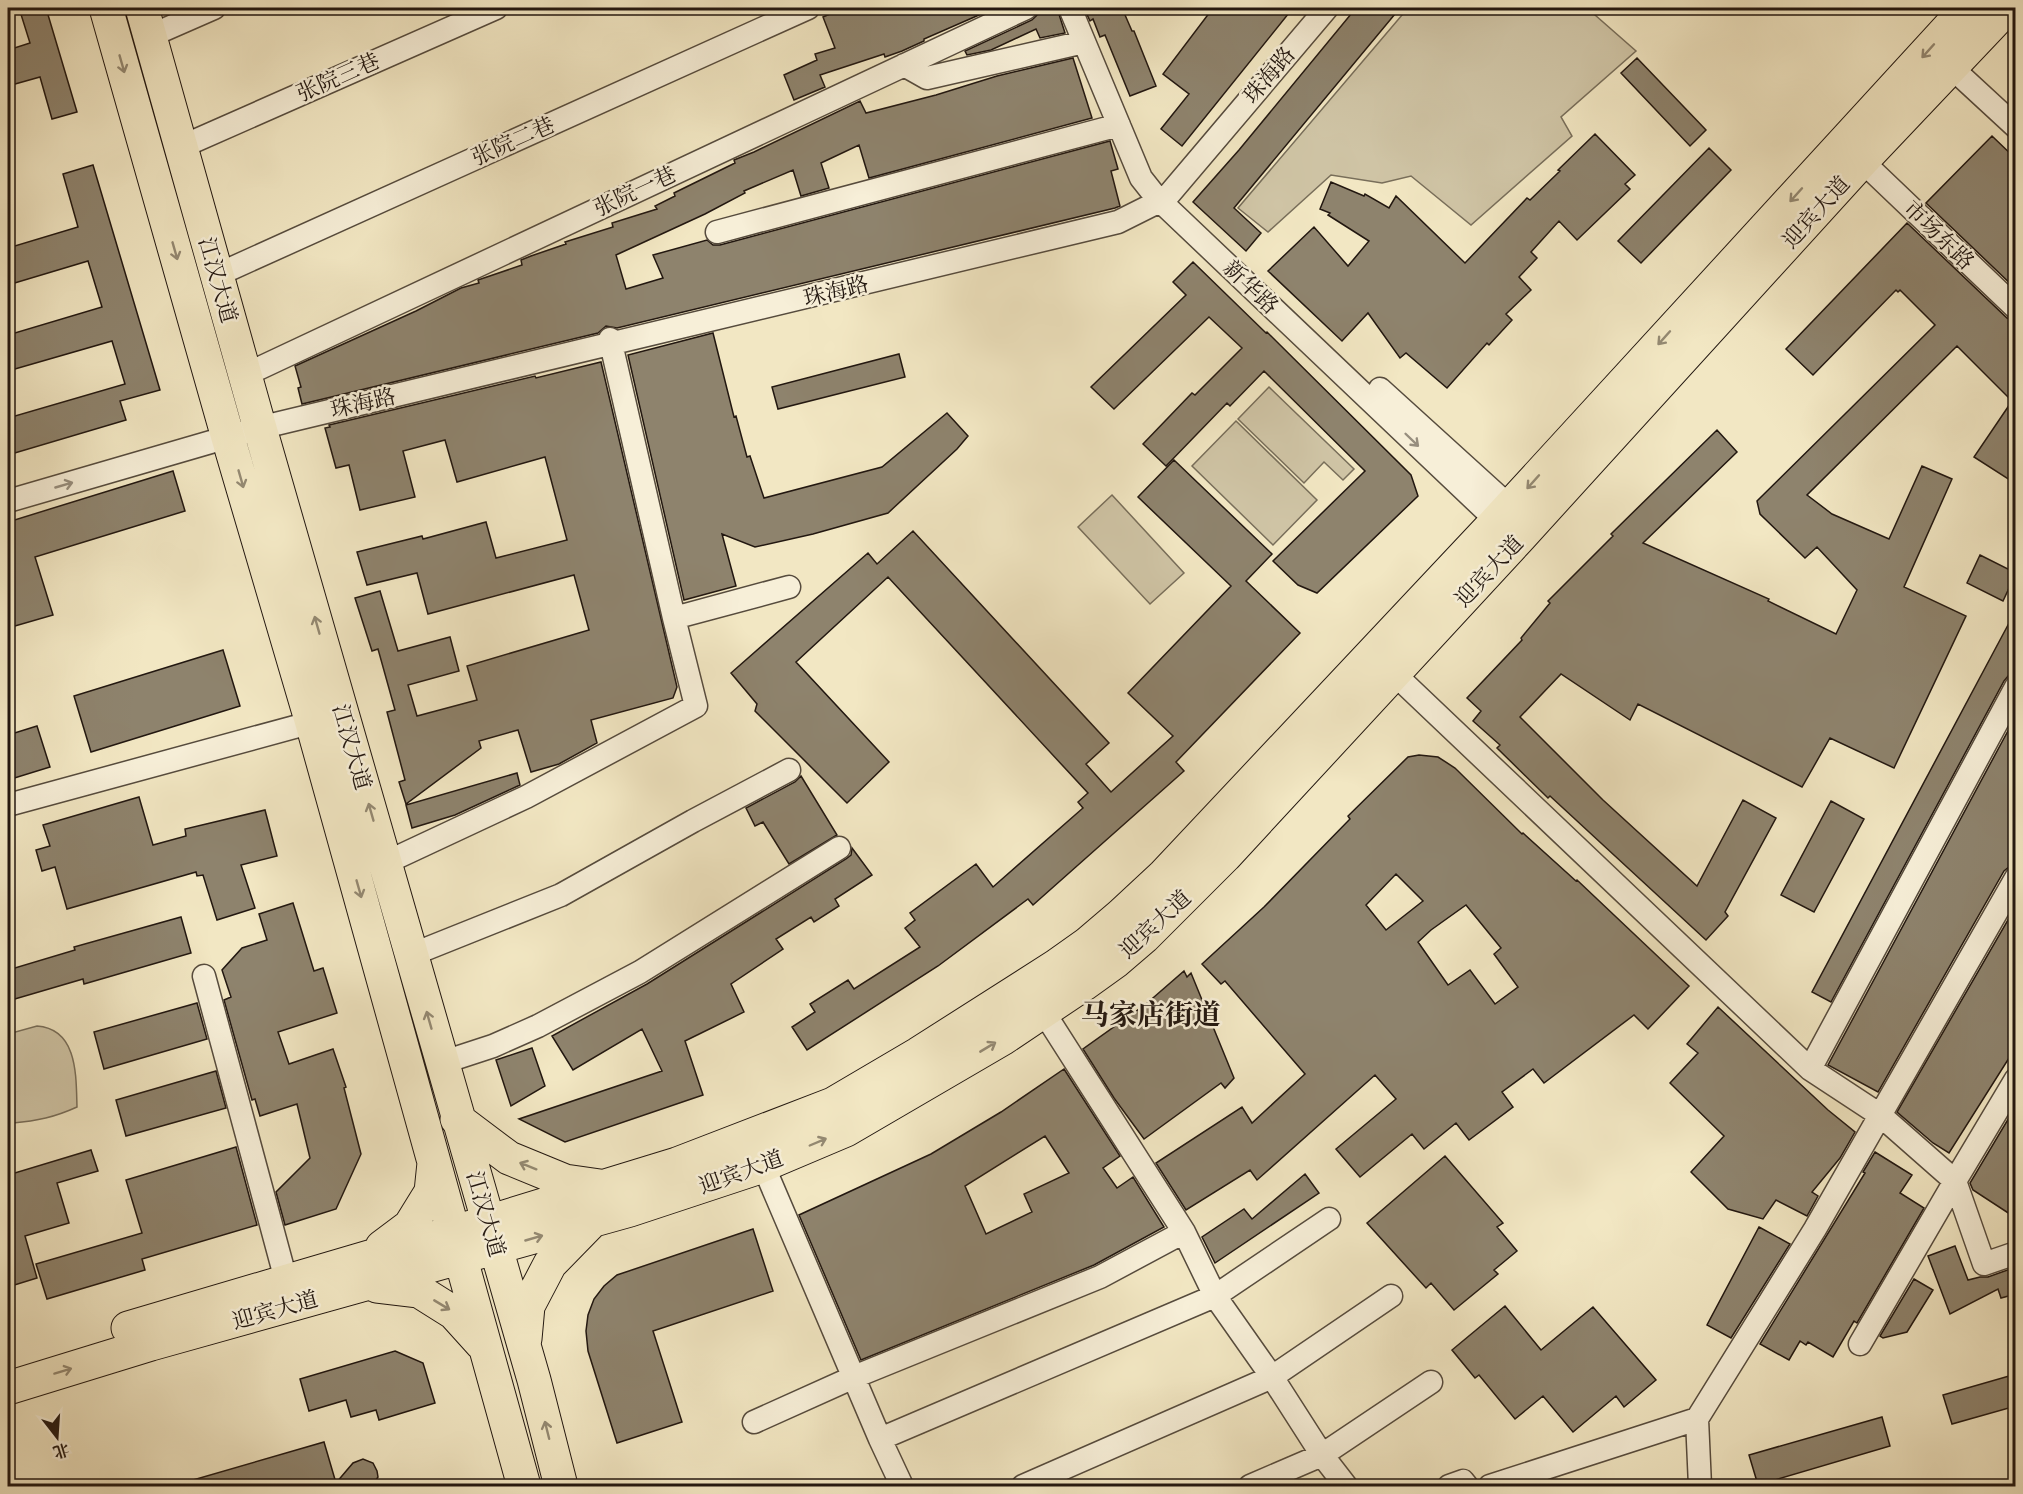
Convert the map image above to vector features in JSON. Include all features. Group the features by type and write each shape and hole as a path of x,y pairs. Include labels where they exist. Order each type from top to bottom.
{"main road":[{"name":"江汉大道","path":"106,8 228,438 328,718 434,1161 524,1486"},
{"name":"迎宾大道","path":"8,1388 151,1344 369,1270 457,1244 492,1235 592,1221 763,1165 846,1130 1002,1039 1116,961 1158,924 1225,856 1504,514 1967,8"},
{"name":"迎宾大道","path":"492,1235 604,1186 676,1164 833,1104 918,1054 1087,944 1144,895 1383,664 2007,8"},
{"name":"江汉大道","path":"146,22 259,425 317,682"},
{"name":"江汉大道","path":"340,762 385,863 524,1347 561,1486"},
{"path":"457,1119 509,1158 565,1181 604,1186"},
{"path":"434,1161 431,1192 410,1226 369,1270 419,1291 454,1313 486,1348"},
{"path":"524,1347 528,1306 549,1264 592,1221"},
{"name":"迎宾大道","path":"8,1365 286,1280 369,1270"}],"street":[{"path":"146,22 214,8"},
{"name":"张院三巷","path":"181,147 496,8"},
{"name":"张院二巷","path":"216,272 795,8"},
{"name":"张院二巷","path":"216,272 808,8"},
{"name":"张院一巷","path":"244,372 1012,8"},
{"name":"张院一巷","path":"244,372 1026,8"},
{"name":"新华路","path":"1070,8 1141,178 1504,514"},
{"name":"新华路","path":"1083,8 1150,175 1162,196"},
{"name":"珠海路","path":"1162,196 1318,8"},
{"name":"珠海路","path":"8,501 228,438 259,425 1118,222 1162,196 1326,8"},
{"path":"904,65 927,78 1084,42"},
{"path":"1951,67 2016,128"},
{"path":"717,232 1119,125"},
{"name":"市场东路","path":"1862,161 2016,308"},
{"path":"385,863 526,797 696,706 611,342"},
{"path":"674,618 789,587"},
{"path":"1383,664 1443,718 1810,1069 1880,1115 1955,1181 1983,1264 2016,1253"},
{"path":"1810,1069 2016,687"},
{"path":"8,805 328,718"},
{"path":"411,955 561,895 789,770"},
{"path":"441,1063 494,1047 640,972 839,848"},
{"path":"1700,1486 1697,1419 1815,1229 2016,878"},
{"path":"204,976 286,1280"},
{"path":"1043,1011 1184,1232 1215,1296 1346,1486"},
{"path":"1860,1344 2016,1079"},
{"path":"763,1165 902,1486"},
{"path":"880,1439 1215,1296 1329,1219"},
{"path":"754,1422 854,1377 1100,1277 1184,1232"},
{"path":"1023,1486 1272,1377 1391,1296"},
{"path":"1250,1486 1323,1455 1431,1382"},
{"path":"1490,1486 1697,1419"},
{"path":"1449,1486 1463,1481 1467,1486"}],"shaded area":[{"path":"1408,8 1587,8 1636,51 1561,117 1572,136 1471,225 1411,176 1382,183 1331,175 1268,232 1238,208"},
{"path":"1269,387 1354,469 1343,480 1324,462 1304,483 1238,419"},
{"path":"1236,421 1317,500 1273,545 1192,466"},
{"path":"1112,495 1184,573 1150,604 1078,527"},
{"path":"37,1026 50,1029 67,1045 75,1069 77,1107 46,1118 13,1123 8,1106 8,1034"}],"building":[{"path":"19,8 46,8 77,112 52,119 40,77 8,86 8,50 30,43"},
{"path":"844,8 995,8 902,51 885,57 884,54 820,75 825,87 794,100 784,75 817,60 815,54 835,48 823,17"},
{"path":"1039,8 1057,8 1065,33 1040,38 1036,29 991,50 967,55 965,51 1032,20"},
{"path":"1084,8 1122,8 1134,31 1156,86 1130,96 1105,35 1100,37 1093,19 1090,21"},
{"path":"1213,8 1293,8 1182,146 1161,129 1189,94 1163,74"},
{"path":"1356,8 1400,8 1234,208 1261,233 1246,251 1193,202"},
{"path":"1073,58 1092,118 869,178 859,145 821,163 829,188 801,196 793,170 744,191 745,193 705,214 616,255 626,289 663,278 653,255 707,240 713,245 720,245 1110,141 1118,169 1111,171 1120,206 617,328 606,326 598,333 302,404 298,388 301,387 295,366 461,288 479,283 478,280 522,265 521,260 566,244 565,242 613,227 612,223 657,209 655,206 675,196 674,193 735,163 734,160 860,101 866,113 997,76"},
{"path":"1637,58 1706,130 1690,146 1621,73"},
{"path":"1595,134 1635,175 1625,184 1630,189 1577,240 1559,221 1531,252 1537,258 1519,277 1531,290 1506,314 1512,320 1489,345 1487,343 1447,388 1406,353 1400,358 1368,313 1342,341 1268,271 1314,227 1348,266 1369,241 1328,215 1330,213 1320,209 1331,182 1364,196 1365,194 1389,208 1396,196 1465,263 1527,198 1530,200"},
{"path":"1992,136 2016,159 2016,289 1926,203"},
{"path":"1709,148 1731,170 1641,263 1618,241"},
{"path":"93,165 160,390 120,401 126,420 8,455 8,418 125,384 112,341 8,371 8,335 102,307 88,261 8,285 8,248 78,227 63,174"},
{"path":"1907,223 2007,318 2016,321 2016,484 1974,457 2012,401 1957,346 1807,495 1832,514 1889,539 1922,466 1952,479 1904,587 1966,616 1894,768 1830,738 1802,787 1638,704 1630,720 1561,674 1520,717 1603,800 1697,886 1743,800 1776,818 1725,912 1728,916 1706,940 1550,796 1548,798 1497,748 1500,745 1473,721 1481,711 1467,698 1522,640 1521,638 1550,603 1548,601 1613,536 1611,534 1717,430 1737,452 1643,543 1769,599 1768,601 1836,634 1857,590 1817,547 1805,558 1760,514 1757,501 1935,325 1900,290 1898,292 1896,290 1813,375 1786,349"},
{"path":"1193,262 1411,475 1418,496 1317,593 1298,585 1273,561 1365,471 1264,371 1230,406 1227,403 1166,466 1143,444 1192,393 1195,395 1242,348 1209,317 1114,409 1091,387 1186,295 1173,282"},
{"path":"713,333 734,417 736,416 747,457 750,456 764,498 882,467 947,413 968,436 888,513 755,547 722,534 736,586 684,600 628,355"},
{"path":"899,354 905,377 778,409 772,387"},
{"path":"601,362 677,687 673,698 591,720 597,743 559,764 531,772 518,730 479,741 481,748 406,804 399,782 405,780 387,712 395,710 378,649 372,651 355,598 380,591 398,651 450,637 459,671 408,685 417,716 477,700 467,666 589,630 574,575 428,614 417,573 367,585 357,552 422,536 423,539 486,522 496,558 567,540 545,457 457,482 445,440 403,451 415,497 360,510 349,465 336,468 325,428 330,427 329,425"},
{"path":"1174,460 1272,554 1246,581 1300,633 1176,762 1184,771 1033,905 1028,899 938,966 807,1050 792,1027 815,1012 810,1004 848,980 854,989 920,947 905,928 915,920 910,913 976,864 993,887 1083,808 1078,802 1088,793 888,577 796,662 889,762 847,803 755,711 757,704 731,673 868,553 877,564 913,531 1109,743 1086,764 1111,792 1173,736 1128,693 1231,586 1138,497"},
{"path":"173,471 185,511 35,557 53,615 8,628 8,522"},
{"path":"1980,555 2016,573 2003,601 1967,583"},
{"path":"2016,610 2016,674 2009,675 2004,681 1831,1002 1812,992"},
{"path":"223,650 240,706 91,752 74,696"},
{"path":"2016,716 2016,865 2004,871 1878,1092 1828,1065"},
{"path":"37,726 50,767 8,780 8,735"},
{"path":"1419,755 1438,757 1455,768 1522,834 1577,880 1689,986 1648,1029 1634,1015 1544,1083 1533,1069 1502,1092 1513,1107 1469,1140 1456,1123 1424,1149 1412,1134 1360,1177 1336,1149 1396,1099 1375,1075 1257,1180 1250,1170 1186,1210 1156,1163 1242,1107 1252,1123 1305,1074 1225,981 1221,984 1202,964 1264,907 1350,819 1348,816 1408,757","holes":["1396,874 1423,901 1386,930 1366,905","1466,905 1501,948 1494,954 1518,987 1495,1004 1470,970 1448,985 1418,942"]},
{"path":"517,773 520,785 455,815 412,828 406,805"},
{"path":"801,776 837,835 789,864 763,822 755,826 746,808 795,782"},
{"path":"139,797 153,845 186,836 185,829 265,810 277,856 241,865 255,908 217,920 203,875 197,876 196,872 67,909 55,867 42,871 36,850 50,846 43,825"},
{"path":"1831,801 1864,819 1814,912 1781,895"},
{"path":"852,848 872,875 835,899 839,906 814,922 811,917 776,939 783,949 731,984 744,1012 685,1041 703,1095 565,1142 519,1119 662,1071 642,1029 573,1070 552,1036 647,984 846,859 851,855"},
{"path":"293,903 314,971 323,968 337,1013 278,1032 289,1064 333,1049 346,1087 344,1088 361,1154 336,1209 285,1225 276,1192 310,1158 297,1104 260,1116 255,1099 252,1100 224,1000 231,997 222,970 242,948 267,940 259,914"},
{"path":"2016,906 2016,1047 1949,1153 1933,1143 1897,1112"},
{"path":"181,917 191,953 84,984 83,979 8,1001 8,970 75,950 74,947"},
{"path":"1184,971 1187,977 1191,973 1234,1078 1225,1088 1221,1083 1144,1139 1114,1098 1083,1049 1146,1004"},
{"path":"197,1003 207,1039 104,1069 94,1032"},
{"path":"1718,1007 1828,1110 1855,1132 1840,1158 1812,1192 1818,1196 1807,1216 1776,1200 1763,1219 1728,1209 1691,1172 1724,1136 1670,1083 1698,1053 1687,1044"},
{"path":"532,1048 545,1086 511,1106 496,1060"},
{"path":"1064,1069 1120,1156 1103,1168 1117,1188 1133,1177 1164,1227 1094,1265 861,1360 799,1215 931,1154 1001,1112","holes":["1045,1136 1069,1173 1024,1194 1032,1212 986,1234 965,1186"]},
{"path":"216,1071 226,1108 126,1136 116,1100"},
{"path":"2016,1106 2016,1218 1973,1190 1970,1183"},
{"path":"236,1147 257,1225 142,1259 145,1270 47,1299 36,1264 142,1233 126,1180"},
{"path":"91,1150 98,1171 57,1183 69,1223 25,1236 37,1278 8,1287 8,1175"},
{"path":"1875,1152 1912,1175 1900,1193 1924,1208 1857,1323 1854,1321 1833,1357 1808,1342 1806,1345 1800,1341 1789,1360 1760,1344 1865,1173 1863,1172"},
{"path":"1445,1156 1503,1223 1497,1227 1517,1251 1494,1270 1498,1274 1454,1310 1431,1283 1426,1288 1367,1223"},
{"path":"1305,1174 1319,1193 1215,1263 1202,1237 1244,1209 1252,1219"},
{"path":"1759,1227 1790,1244 1731,1338 1707,1325"},
{"path":"753,1229 773,1291 653,1331 682,1422 617,1443 588,1351 586,1331 588,1315 594,1299 617,1275"},
{"path":"1955,1246 1968,1280 1988,1277 2016,1267 2016,1294 2001,1298 1998,1289 1950,1314 1928,1256"},
{"path":"1914,1279 1933,1290 1907,1332 1883,1338 1880,1336"},
{"path":"1505,1306 1541,1350 1593,1307 1656,1380 1624,1407 1616,1396 1573,1432 1543,1396 1515,1419 1479,1375 1475,1378 1452,1350"},
{"path":"395,1351 423,1363 435,1403 379,1420 376,1410 351,1417 346,1400 309,1411 300,1379"},
{"path":"2016,1374 2016,1406 1952,1424 1943,1395"},
{"path":"1882,1417 1890,1446 1758,1485 1749,1455"},
{"path":"324,1442 336,1483 353,1463 363,1459 373,1463 377,1471 378,1477 372,1486 187,1486 186,1482"}],"district":[{"name":"马家店街道","path":"1151,1014"}]}
